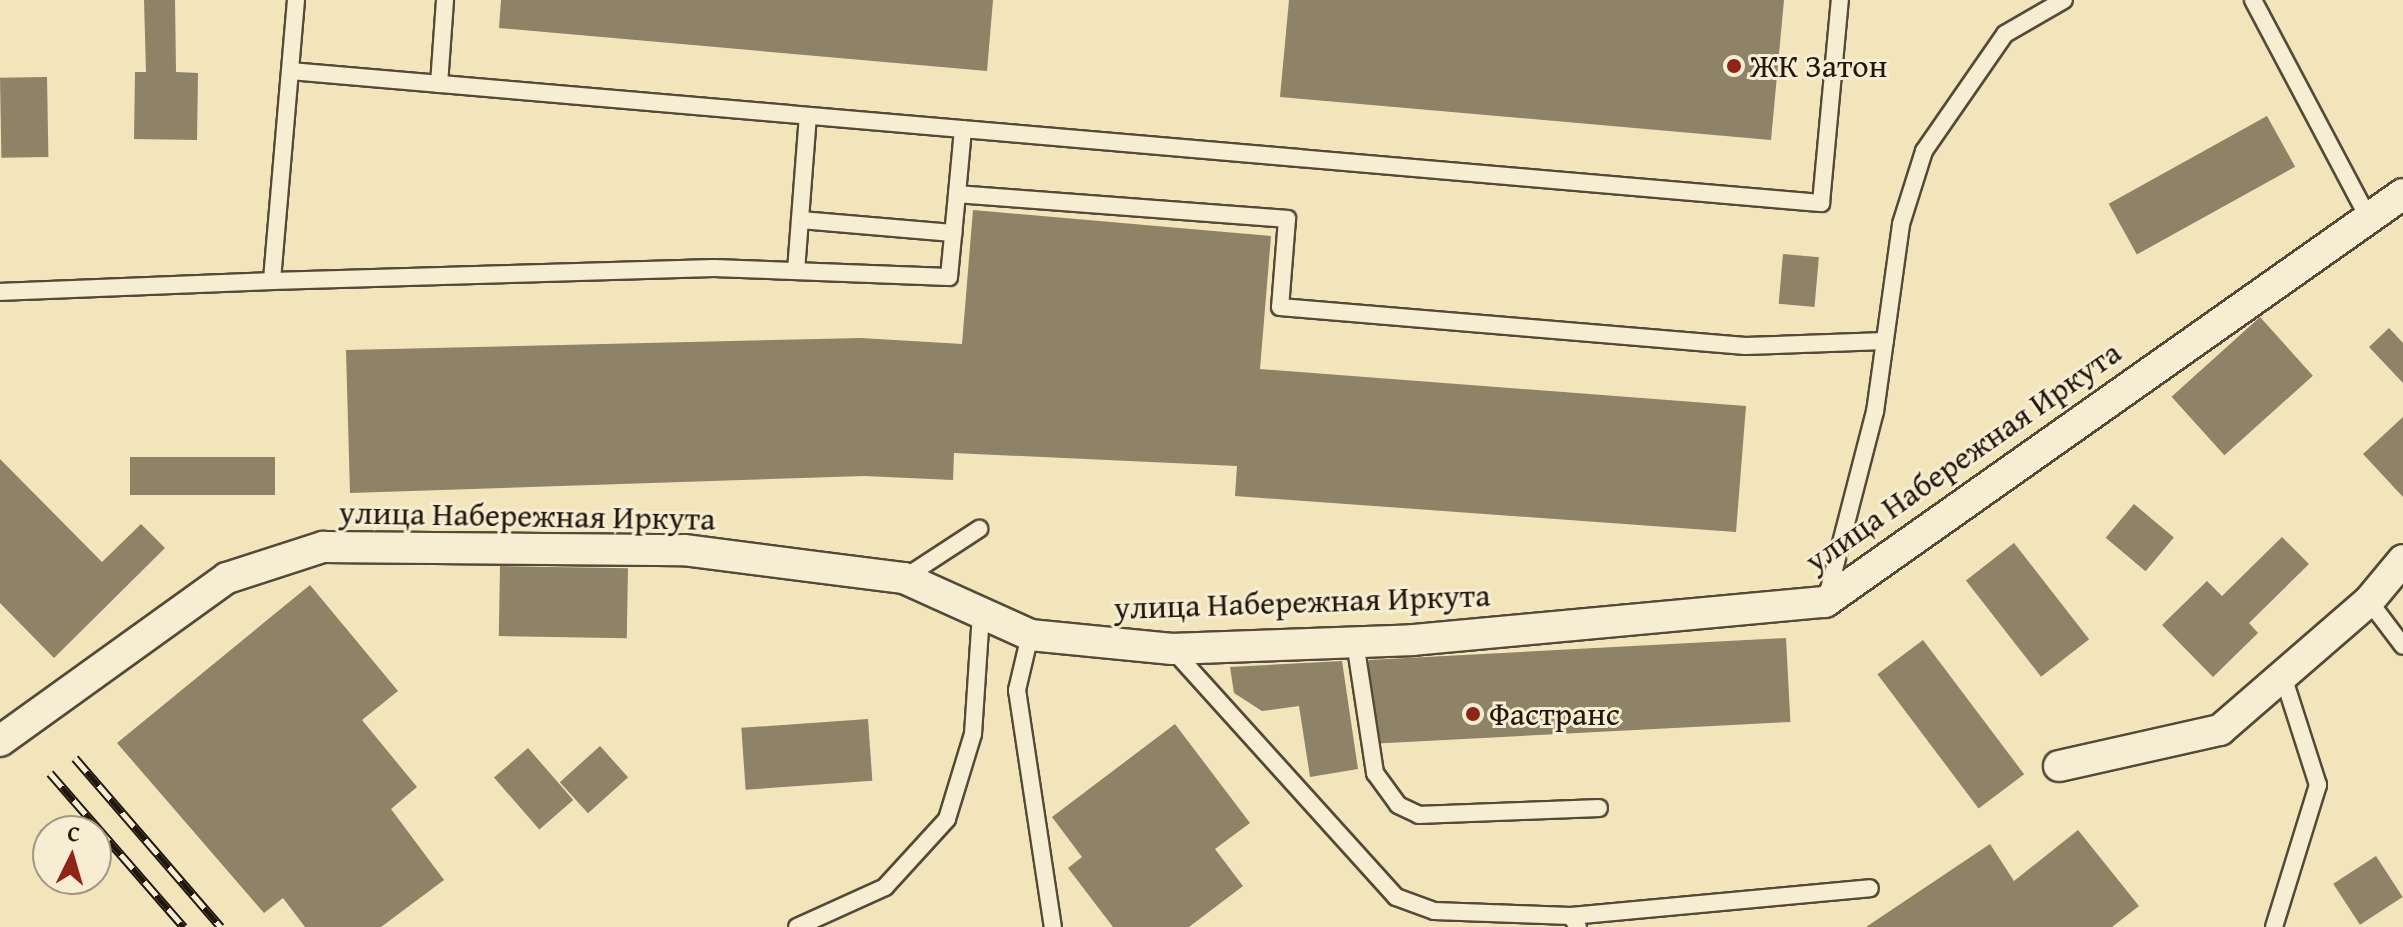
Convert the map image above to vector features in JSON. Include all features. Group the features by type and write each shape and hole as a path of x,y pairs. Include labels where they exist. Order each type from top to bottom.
{"street":[{"name":"улица Набережная Иркута","path":"0,741 227,578 323,547 684,550 904,578 1030,635 1172,649 1355,642 1825,602 2367,215 2403,194"},
{"path":"2059,766 2220,730 2281,670 2369,601 2403,560"}],"lane":[{"path":"272,281 296,0"},
{"path":"439,84 445,0"},
{"path":"290,71 1821,203 1840,0"},
{"path":"1825,602 1875,412 1901,224 1924,151 2005,34 2064,0"},
{"path":"2253,0 2367,215"},
{"path":"796,271 808,116"},
{"path":"0,292 422,272 796,271 949,277 963,129"},
{"path":"957,194 1287,219 1280,307 1745,346 1885,341"},
{"path":"800,220 953,233"},
{"path":"904,578 979,529"},
{"path":"2369,601 2403,646"},
{"path":"797,927 885,887 947,819 973,734 981,614"},
{"path":"1030,635 1017,690 1053,927"},
{"path":"1355,642 1375,773 1398,805 1419,815 1599,808"},
{"path":"1172,649 1396,897 1434,911 1574,921 1870,888"},
{"path":"2274,927 2318,785 2281,670"}],"building":[{"path":"144,0 175,0 176,72 198,73 197,140 134,139 135,72 146,72"},
{"path":"501,0 993,0 987,71 499,28"},
{"path":"1289,0 1784,0 1771,140 1280,97"},
{"path":"47,77 48,157 1,158 0,78"},
{"path":"2267,116 2295,167 2137,254 2109,204"},
{"path":"973,210 1271,236 1260,369 1746,406 1736,532 1235,496 1237,466 954,453 953,480 864,476 350,493 346,350 861,338 962,344"},
{"path":"1783,254 1819,257 1815,307 1779,304"},
{"path":"2260,317 2313,376 2224,455 2172,397"},
{"path":"2389,328 2403,343 2403,383 2369,347"},
{"path":"2403,417 2403,497 2363,454"},
{"path":"130,457 275,457 275,495 130,495"},
{"path":"0,459 102,562 141,524 165,548 54,658 0,603"},
{"path":"2134,504 2174,537 2146,571 2106,538"},
{"path":"2282,537 2309,564 2249,623 2258,633 2213,677 2162,625 2207,581 2222,596"},
{"path":"2014,543 2089,639 2041,677 1966,581"},
{"path":"500,566 628,568 627,638 499,636"},
{"path":"310,585 398,691 362,720 417,787 391,809 444,880 381,927 305,927 283,898 264,913 117,743"},
{"path":"1786,638 1790,722 1373,744 1369,660"},
{"path":"1923,640 2024,774 1979,808 1877,674"},
{"path":"1342,661 1358,769 1310,777 1299,706 1262,711 1234,693 1230,667"},
{"path":"868,719 872,781 746,790 741,728"},
{"path":"1175,724 1250,823 1215,849 1243,886 1189,927 1113,927 1068,868 1082,857 1052,817"},
{"path":"600,746 628,777 588,813 560,782"},
{"path":"528,748 573,800 539,830 494,778"},
{"path":"2078,830 2139,906 2112,927 1866,927 1990,844 2014,881"},
{"path":"2376,856 2403,897 2360,925 2333,884"}],"railway":[{"path":"75,758 221,927"},
{"path":"50,773 184,927"}],"place":[{"name":"ЖК Затон","path":"1734,66"},
{"name":"Фастранс","path":"1473,714"}]}
